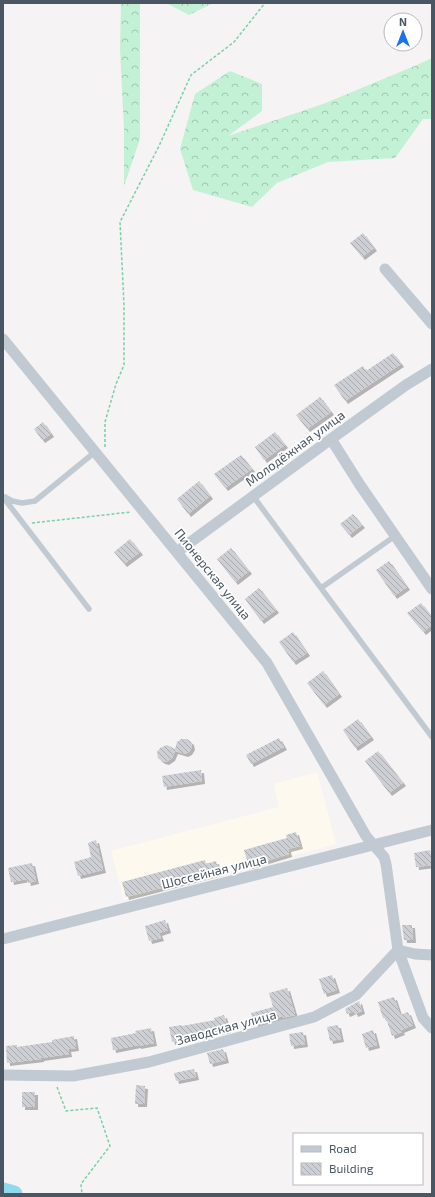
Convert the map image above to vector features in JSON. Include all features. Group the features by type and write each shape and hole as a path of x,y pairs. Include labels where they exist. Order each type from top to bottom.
{"street":[{"path":"385,269 432,324"},
{"name":"Пионерская улица","path":"3,339 267,663 366,836 384,857 398,950 423,1018 432,1028"},
{"name":"Молодёжная улица","path":"177,552 406,385 432,369"},
{"path":"331,439 360,485 432,589"},
{"name":"Шоссейная улица","path":"3,939 432,830"},
{"path":"398,950 432,956"},
{"name":"Заводская улица","path":"3,1075 73,1076 149,1062 314,1017 356,995 398,950"}],"lane":[{"path":"3,496 12,501 22,503 35,501 95,452"},
{"path":"3,496 89,609"},
{"path":"254,496 432,737"},
{"path":"321,588 395,536"}],"path":[{"path":"105,465 105,422 116,384 124,366 124,305 120,222 159,146 190,75 234,42 265,3"},
{"path":"24,524 143,511"},
{"path":"53,1076 66,1111 97,1108 110,1146 81,1184 82,1194"}],"shaded area":[{"path":"317,772 336,844 124,900 111,851 279,807 274,784"}],"green space":[{"path":"121,3 140,3 140,139 124,186 124,129 120,49"},
{"path":"166,3 213,3 189,15"},
{"path":"432,58 432,119 423,119 395,158 328,162 277,183 252,207 193,190 180,149 195,94 230,71 262,84 262,111 228,136 323,104"}],"building":[{"path":"363,233 374,248 362,257 350,243"},
{"path":"393,353 401,364 345,401 334,385 363,366 366,371"},
{"path":"320,397 331,412 307,429 296,415"},
{"path":"43,422 51,434 42,440 34,429"},
{"path":"275,432 285,445 264,460 255,447"},
{"path":"241,455 252,469 225,488 214,474"},
{"path":"199,481 210,496 188,514 177,499"},
{"path":"353,514 362,525 349,535 340,524"},
{"path":"130,539 140,552 124,564 114,552"},
{"path":"231,548 249,571 235,582 217,559"},
{"path":"389,561 407,587 394,596 376,570"},
{"path":"259,588 276,610 261,621 245,599"},
{"path":"421,603 432,617 432,625 423,632 407,613"},
{"path":"293,632 307,653 293,662 279,642"},
{"path":"323,671 339,694 324,705 307,683"},
{"path":"358,719 371,737 355,748 343,730"},
{"path":"279,738 284,747 251,764 246,755"},
{"path":"181,739 187,739 191,742 192,747 189,752 185,754 175,751 172,758 166,762 158,758 157,752 160,748 167,745 175,749 177,742"},
{"path":"378,751 403,783 389,793 365,761"},
{"path":"201,770 202,781 164,787 162,776"},
{"path":"296,832 300,846 288,849 289,854 249,866 244,850 287,838 286,835"},
{"path":"96,840 103,870 78,876 74,862 91,857 88,843"},
{"path":"430,850 432,865 416,867 414,853"},
{"path":"205,860 206,864 216,861 219,873 126,897 122,882"},
{"path":"32,863 36,881 28,883 27,879 11,882 8,868"},
{"path":"165,920 168,930 159,933 161,938 149,941 145,926"},
{"path":"402,925 412,925 413,940 404,940"},
{"path":"332,975 337,990 324,994 319,979"},
{"path":"287,988 295,1015 283,1018 283,1016 255,1024 251,1013 273,1007 269,993"},
{"path":"394,997 400,1015 408,1012 413,1025 392,1036 386,1018 383,1018 378,1002"},
{"path":"359,1001 362,1011 355,1014 354,1011 347,1014 345,1009"},
{"path":"224,1015 228,1030 184,1038 185,1039 172,1042 169,1027 215,1020 214,1018"},
{"path":"338,1025 341,1039 330,1041 327,1027"},
{"path":"151,1028 154,1043 113,1050 111,1038 136,1033 135,1031"},
{"path":"373,1030 377,1045 366,1048 362,1034"},
{"path":"303,1032 305,1044 291,1046 289,1034"},
{"path":"74,1036 76,1048 68,1049 69,1054 7,1063 6,1046 17,1045 17,1047 52,1042 52,1040"},
{"path":"223,1049 226,1060 210,1064 207,1053"},
{"path":"194,1069 196,1077 176,1081 174,1073"},
{"path":"136,1085 145,1086 144,1104 135,1104"},
{"path":"22,1092 35,1092 35,1107 22,1107"}],"waterway":[{"path":"3,1191 14,1194"}]}
